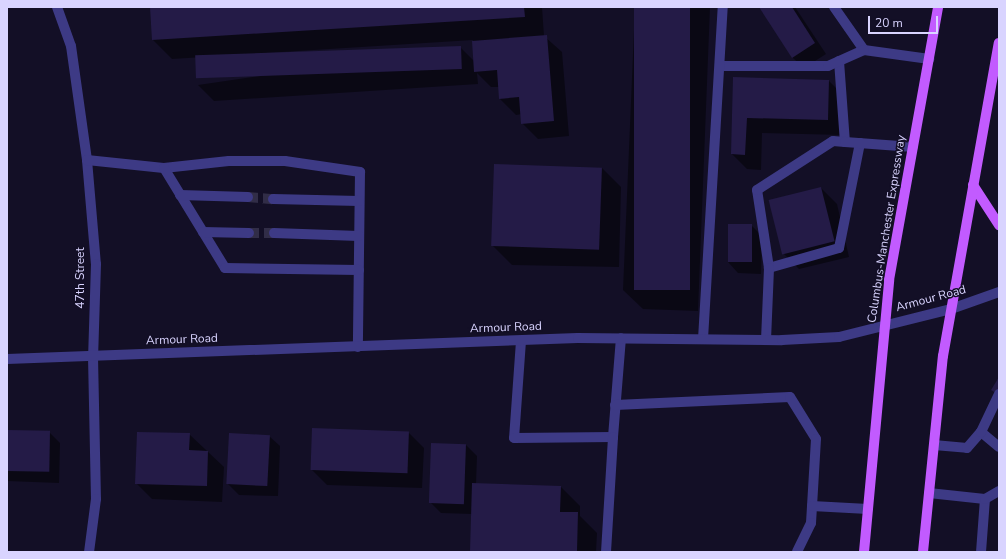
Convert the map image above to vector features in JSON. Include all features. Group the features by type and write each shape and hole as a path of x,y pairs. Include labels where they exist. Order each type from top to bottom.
{"main road":[{"name":"Columbus-Manchester Expressway","path":"864,552 884,325 913,147 938,7"},
{"path":"923,552 934,445 951,309 999,44"},
{"path":"973,185 999,225"}],"street":[{"name":"47th Street","path":"57,7 71,46 87,160 96,264 93,357 96,499 89,552"},
{"path":"702,339 724,7"},
{"path":"834,7 864,50"},
{"path":"720,66 828,66 864,50 929,59"},
{"path":"839,61 845,142"},
{"path":"766,340 769,268 758,190 833,141 913,147"},
{"path":"769,268 839,248 860,143"},
{"path":"87,160 164,168 229,161 285,161 360,172 358,347"},
{"path":"164,168 225,268 359,270"},
{"path":"180,195 248,197"},
{"path":"273,198 359,201"},
{"path":"203,232 249,233"},
{"path":"274,234 359,236"},
{"name":"Armour Road","path":"7,359 621,338 766,340 839,337 951,309 999,292"},
{"path":"606,552 621,338"},
{"path":"521,341 514,438 613,437"},
{"path":"934,445 967,448 981,432 999,394"},
{"path":"616,405 790,397 816,440 811,523 797,552"},
{"path":"981,432 997,441"},
{"path":"929,493 985,499 999,491"},
{"path":"981,552 985,499"},
{"path":"812,506 868,510"}],"building":[{"path":"150,7 524,7 525,17 152,40"},
{"path":"634,7 690,7 690,290 634,290"},
{"path":"759,7 792,7 815,43 792,58"},
{"path":"547,35 554,121 521,124 519,97 499,99 497,70 474,72 472,41"},
{"path":"461,46 462,69 196,78 195,55"},
{"path":"733,77 829,80 828,120 747,118 745,155 731,154"},
{"path":"494,164 602,168 599,250 491,246"},
{"path":"821,187 835,241 782,254 769,200"},
{"path":"728,224 752,224 752,262 728,262"},
{"path":"999,377 999,395 991,390"},
{"path":"312,428 409,431 407,473 311,470"},
{"path":"7,430 50,431 49,472 7,471"},
{"path":"137,432 190,433 189,450 208,451 207,486 135,484"},
{"path":"229,433 270,435 267,486 226,484"},
{"path":"431,443 466,444 464,504 429,503"},
{"path":"472,483 561,486 560,512 578,512 577,552 470,552"}],"tunnel":[{"path":"248,197 273,199"},
{"path":"249,233 274,233"}]}
